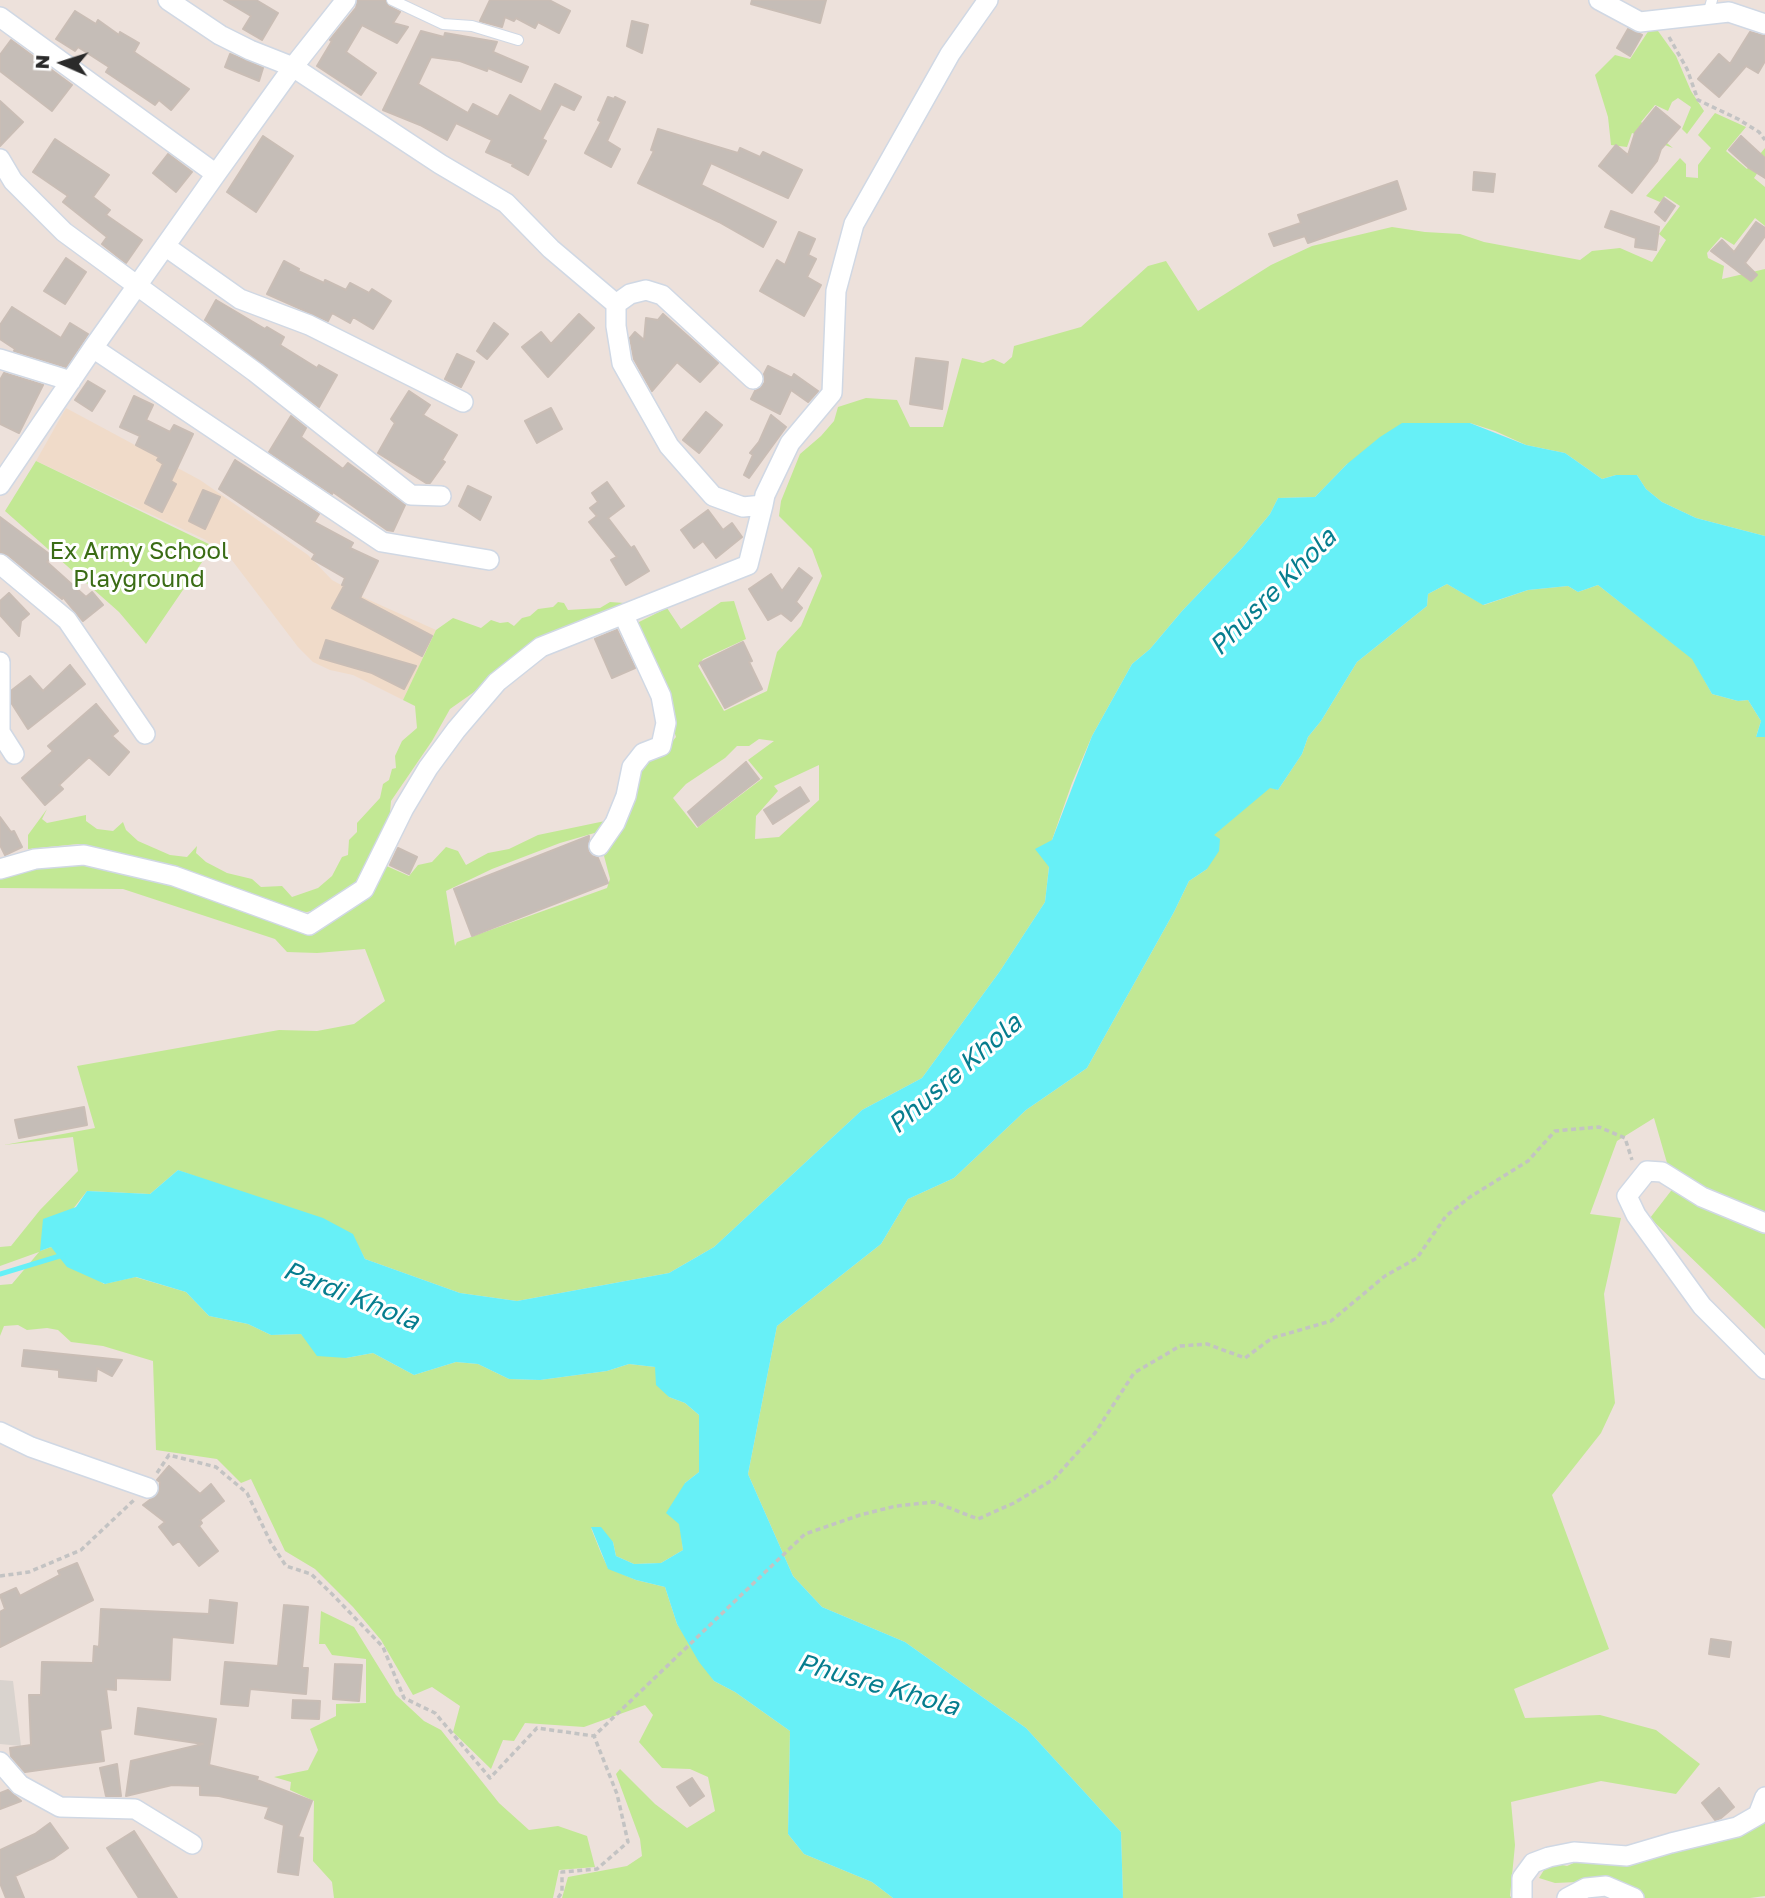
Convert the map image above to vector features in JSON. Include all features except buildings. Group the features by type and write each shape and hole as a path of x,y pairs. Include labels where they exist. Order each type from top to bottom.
{"street":[{"path":"168,0 220,35 293,67 440,164 506,203 551,248 616,304"},
{"path":"0,485 216,174 293,67 346,0"},
{"path":"0,869 35,859 84,855 174,876 309,925 364,889 404,808 428,768 497,682 541,647 748,565 765,495 790,443 832,393 836,290 855,224 950,54 988,0"},
{"path":"1598,0 1640,22 1660,20 1710,7 1765,24"},
{"path":"0,17 216,174"},
{"path":"0,159 13,181 64,232 266,380 411,495 441,496"},
{"path":"165,246 240,299 309,325 463,402"},
{"path":"616,304 630,294 646,290 662,295 753,379"},
{"path":"616,304 615,326 622,363 669,446 713,496 743,508 763,505"},
{"path":"93,348 382,542 489,560"},
{"path":"0,359 71,381"},
{"path":"0,564 67,620 145,734"},
{"path":"599,846 615,823 626,796 632,767 643,753 661,746 666,723 661,696 624,616"},
{"path":"0,662 1,732 14,754"},
{"path":"1765,1223 1702,1197 1662,1172 1647,1171 1627,1196 1636,1214 1702,1306 1765,1369"},
{"path":"0,1432 31,1447 148,1488"},
{"path":"0,1762 20,1786 60,1807 135,1809 192,1844"},
{"path":"1522,1898 1522,1878 1533,1863 1574,1852 1627,1856 1737,1827 1758,1815 1765,1797"},
{"path":"1567,1898 1586,1888 1606,1886 1634,1898"}],"lane":[{"path":"392,0 443,24 472,26 518,40"}],"path":[{"path":"1660,20 1687,69 1698,100 1738,119 1759,132 1765,140"},
{"path":"594,1736 805,1534 896,1506 934,1502 978,1519 1014,1503 1054,1479 1095,1433 1133,1373 1180,1346 1207,1344 1245,1358 1272,1338 1331,1321 1385,1276 1417,1258 1446,1216 1470,1197 1528,1161 1555,1131 1599,1127 1625,1138 1640,1181"},
{"path":"0,1576 29,1572 82,1550 148,1488 169,1455 216,1467 247,1493 271,1543 286,1566 311,1574 383,1647 404,1698 435,1713 490,1778 537,1728 594,1736"},
{"path":"558,1898 562,1892 562,1872 597,1869 628,1842 617,1794 594,1736"}],"shaded area":[{"path":"66,408 200,480 308,555 332,580 436,630 403,700 353,675 330,670 313,662 298,647 231,559 206,540 36,461"},
{"path":"0,1680 13,1681 21,1746 0,1744"}],"green space":[{"path":"1653,24 1676,56 1691,91 1704,111 1687,134 1682,129 1691,107 1678,98 1672,102 1668,111 1655,105 1641,122 1673,148 1632,133 1627,147 1611,145 1608,117 1595,75 1615,55 1630,59"},
{"path":"1715,113 1746,127 1726,151 1747,169 1765,148 1765,162 1754,178 1765,187 1765,226 1755,218 1734,245 1721,237 1707,253 1708,258 1724,266 1722,279 1765,269 1765,536 1696,518 1662,502 1646,489 1637,475 1616,475 1602,479 1565,453 1526,445 1470,423 1347,464 1315,497 1278,498 1270,514 1242,548 1150,649 1132,664 1092,736 1072,783 1052,840 1045,902 1000,971 922,1078 862,1110 714,1247 669,1273 517,1301 460,1293 365,1259 352,1234 178,1170 150,1194 87,1191 40,1251 51,1247 104,1284 135,1277 186,1292 209,1316 248,1324 271,1335 301,1334 346,1358 373,1353 414,1375 456,1362 478,1364 509,1379 540,1380 607,1371 629,1364 655,1367 669,1397 685,1403 699,1415 699,1472 685,1483 680,1524 683,1550 661,1563 634,1564 616,1556 613,1542 591,1528 601,1553 608,1568 636,1580 665,1587 677,1624 714,1681 735,1692 790,1731 788,1834 804,1854 872,1882 893,1898 562,1898 568,1877 627,1866 642,1856 640,1839 616,1774 620,1769 655,1804 687,1828 715,1811 708,1777 690,1769 662,1768 639,1742 653,1715 645,1705 584,1727 525,1723 514,1741 503,1740 491,1769 453,1732 460,1706 432,1687 413,1695 381,1640 353,1607 315,1569 285,1551 251,1479 241,1483 217,1459 156,1450 153,1361 103,1346 71,1342 58,1330 47,1328 27,1330 18,1325 4,1326 0,1336 0,1285 12,1284 39,1252 0,1266 0,1247 11,1246 40,1210 78,1171 73,1137 4,1145 95,1128 77,1066 279,1030 317,1031 354,1024 385,1001 365,949 317,953 287,952 275,939 123,889 0,888 0,875 59,861 121,865 301,928 382,864 409,876 418,865 432,862 446,847 458,851 466,865 488,853 509,849 538,835 605,821 598,832 560,843 492,869 446,891 455,946 457,942 607,888 610,879 602,848 637,767 666,749 676,737 661,688 639,633 639,622 667,608 681,629 721,602 734,601 746,639 703,659 698,666 724,711 767,691 777,652 801,626 822,576 812,549 779,516 781,501 800,454 834,421 838,407 866,398 897,400 910,427 943,427 962,358 983,363 993,359 1004,364 1012,357 1014,346 1081,327 1148,266 1166,261 1198,311 1271,265 1312,246 1392,227 1460,234 1484,242 1580,260 1592,251 1620,248 1652,262 1666,240 1659,234 1680,206 1665,196 1660,202 1646,196 1680,158 1686,164 1686,177 1698,178 1698,165 1711,148 1698,135","holes":["759,739 774,741 748,760 763,778 697,828 673,798 686,784 725,758 737,746 749,746","819,765 819,800 779,837 755,839 756,816 778,791 774,786"]},
{"name":"Ex Army School Playground","path":"36,461 213,546 146,644 119,612 5,511"},
{"path":"1447,584 1484,605 1528,590 1568,586 1578,592 1598,585 1693,659 1712,694 1738,701 1748,700 1761,721 1756,737 1765,737 1765,1329 1650,1218 1674,1187 1654,1118 1617,1141 1590,1214 1621,1218 1604,1294 1615,1403 1601,1433 1552,1495 1609,1649 1514,1689 1525,1718 1600,1715 1656,1730 1700,1764 1676,1794 1601,1781 1511,1802 1515,1845 1510,1896 1512,1898 1123,1898 1121,1832 1026,1728 905,1642 822,1607 793,1576 748,1474 777,1326 881,1244 908,1199 954,1178 1026,1110 1087,1068 1189,881 1207,869 1213,835 1270,787 1278,790 1302,754 1308,737 1321,721 1357,662 1427,606 1428,594"},
{"path":"558,602 564,603 568,610 600,608 610,602 639,604 484,685 450,709 432,741 391,801 389,824 366,877 332,906 307,912 280,910 105,849 78,844 28,849 28,835 47,809 42,819 47,823 86,815 86,821 97,829 113,831 123,822 126,830 138,841 170,855 187,857 197,846 196,853 206,862 227,873 252,879 261,887 282,886 292,897 318,888 332,876 342,857 348,855 349,840 357,832 357,823 380,798 383,784 389,780 392,769 396,768 395,756 402,741 417,728 415,706 403,700 436,630 453,618 481,628 491,620 508,622 514,626 538,609 553,607"},
{"path":"321,1611 354,1627 396,1695 424,1721 441,1730 499,1803 529,1830 558,1826 587,1836 595,1867 559,1870 553,1898 334,1898 332,1882 313,1861 314,1801 290,1790 291,1782 274,1777 308,1770 318,1750 310,1729 336,1716 336,1704 366,1703 366,1659 332,1655 325,1644 319,1644"},
{"path":"1765,1815 1765,1896 1643,1898 1619,1885 1555,1883 1539,1878 1549,1862 1567,1866"}],"water":[{"name":"Phusre Khola","path":"1402,423 1470,423 1526,445 1565,453 1602,479 1616,475 1637,475 1646,489 1662,502 1696,518 1765,536 1765,737 1756,737 1761,721 1748,700 1738,701 1712,694 1692,659 1598,585 1578,592 1568,586 1528,590 1483,605 1447,584 1428,594 1427,606 1357,662 1321,721 1308,737 1302,754 1278,790 1270,788 1214,835 1220,839 1219,851 1207,869 1189,881 1087,1068 1026,1110 954,1178 908,1199 881,1244 777,1326 748,1474 793,1576 822,1607 905,1642 1026,1728 1121,1832 1123,1898 893,1898 872,1882 804,1854 788,1834 790,1731 735,1692 714,1681 699,1662 677,1624 665,1587 608,1569 591,1527 601,1527 613,1542 616,1556 634,1564 661,1563 683,1550 679,1524 666,1513 685,1483 699,1472 699,1415 685,1403 669,1397 656,1385 655,1367 629,1364 607,1371 540,1380 509,1379 478,1364 456,1362 414,1375 373,1353 346,1358 317,1356 301,1334 271,1335 248,1324 209,1316 186,1292 136,1277 105,1284 67,1267 51,1247 40,1251 43,1219 76,1207 87,1191 150,1194 178,1170 323,1218 353,1234 365,1259 460,1293 517,1301 669,1273 714,1247 862,1110 922,1078 1000,971 1045,902 1049,867 1035,849 1052,840 1092,736 1132,664 1150,649 1242,548 1270,514 1278,498 1315,497 1347,464"}],"waterway":[{"name":"Pardi Khola","path":"0,1274 63,1255"}]}
